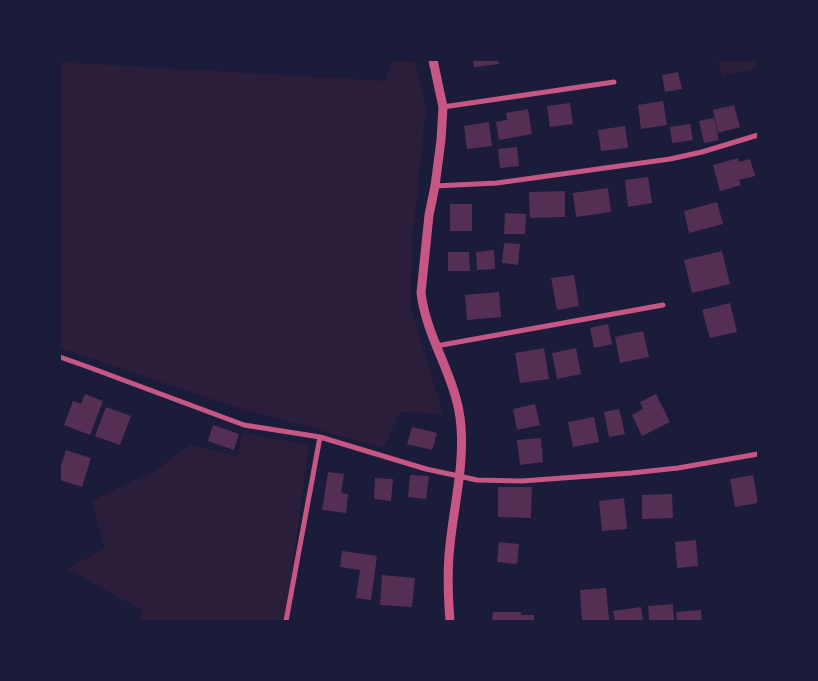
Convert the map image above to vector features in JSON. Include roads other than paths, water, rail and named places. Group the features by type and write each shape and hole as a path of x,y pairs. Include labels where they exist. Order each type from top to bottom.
{"street":[{"path":"433,60 443,107 441,140 429,215 421,293 426,319 452,384 459,410 462,434 460,478 450,545 450,621"},
{"path":"443,107 614,82"},
{"path":"435,186 497,184 670,159 702,152 758,135"},
{"path":"436,346 663,305"},
{"path":"60,358 244,425 320,437 460,478 522,481 631,473 678,468 758,454"},
{"path":"286,621 320,437"}]}
